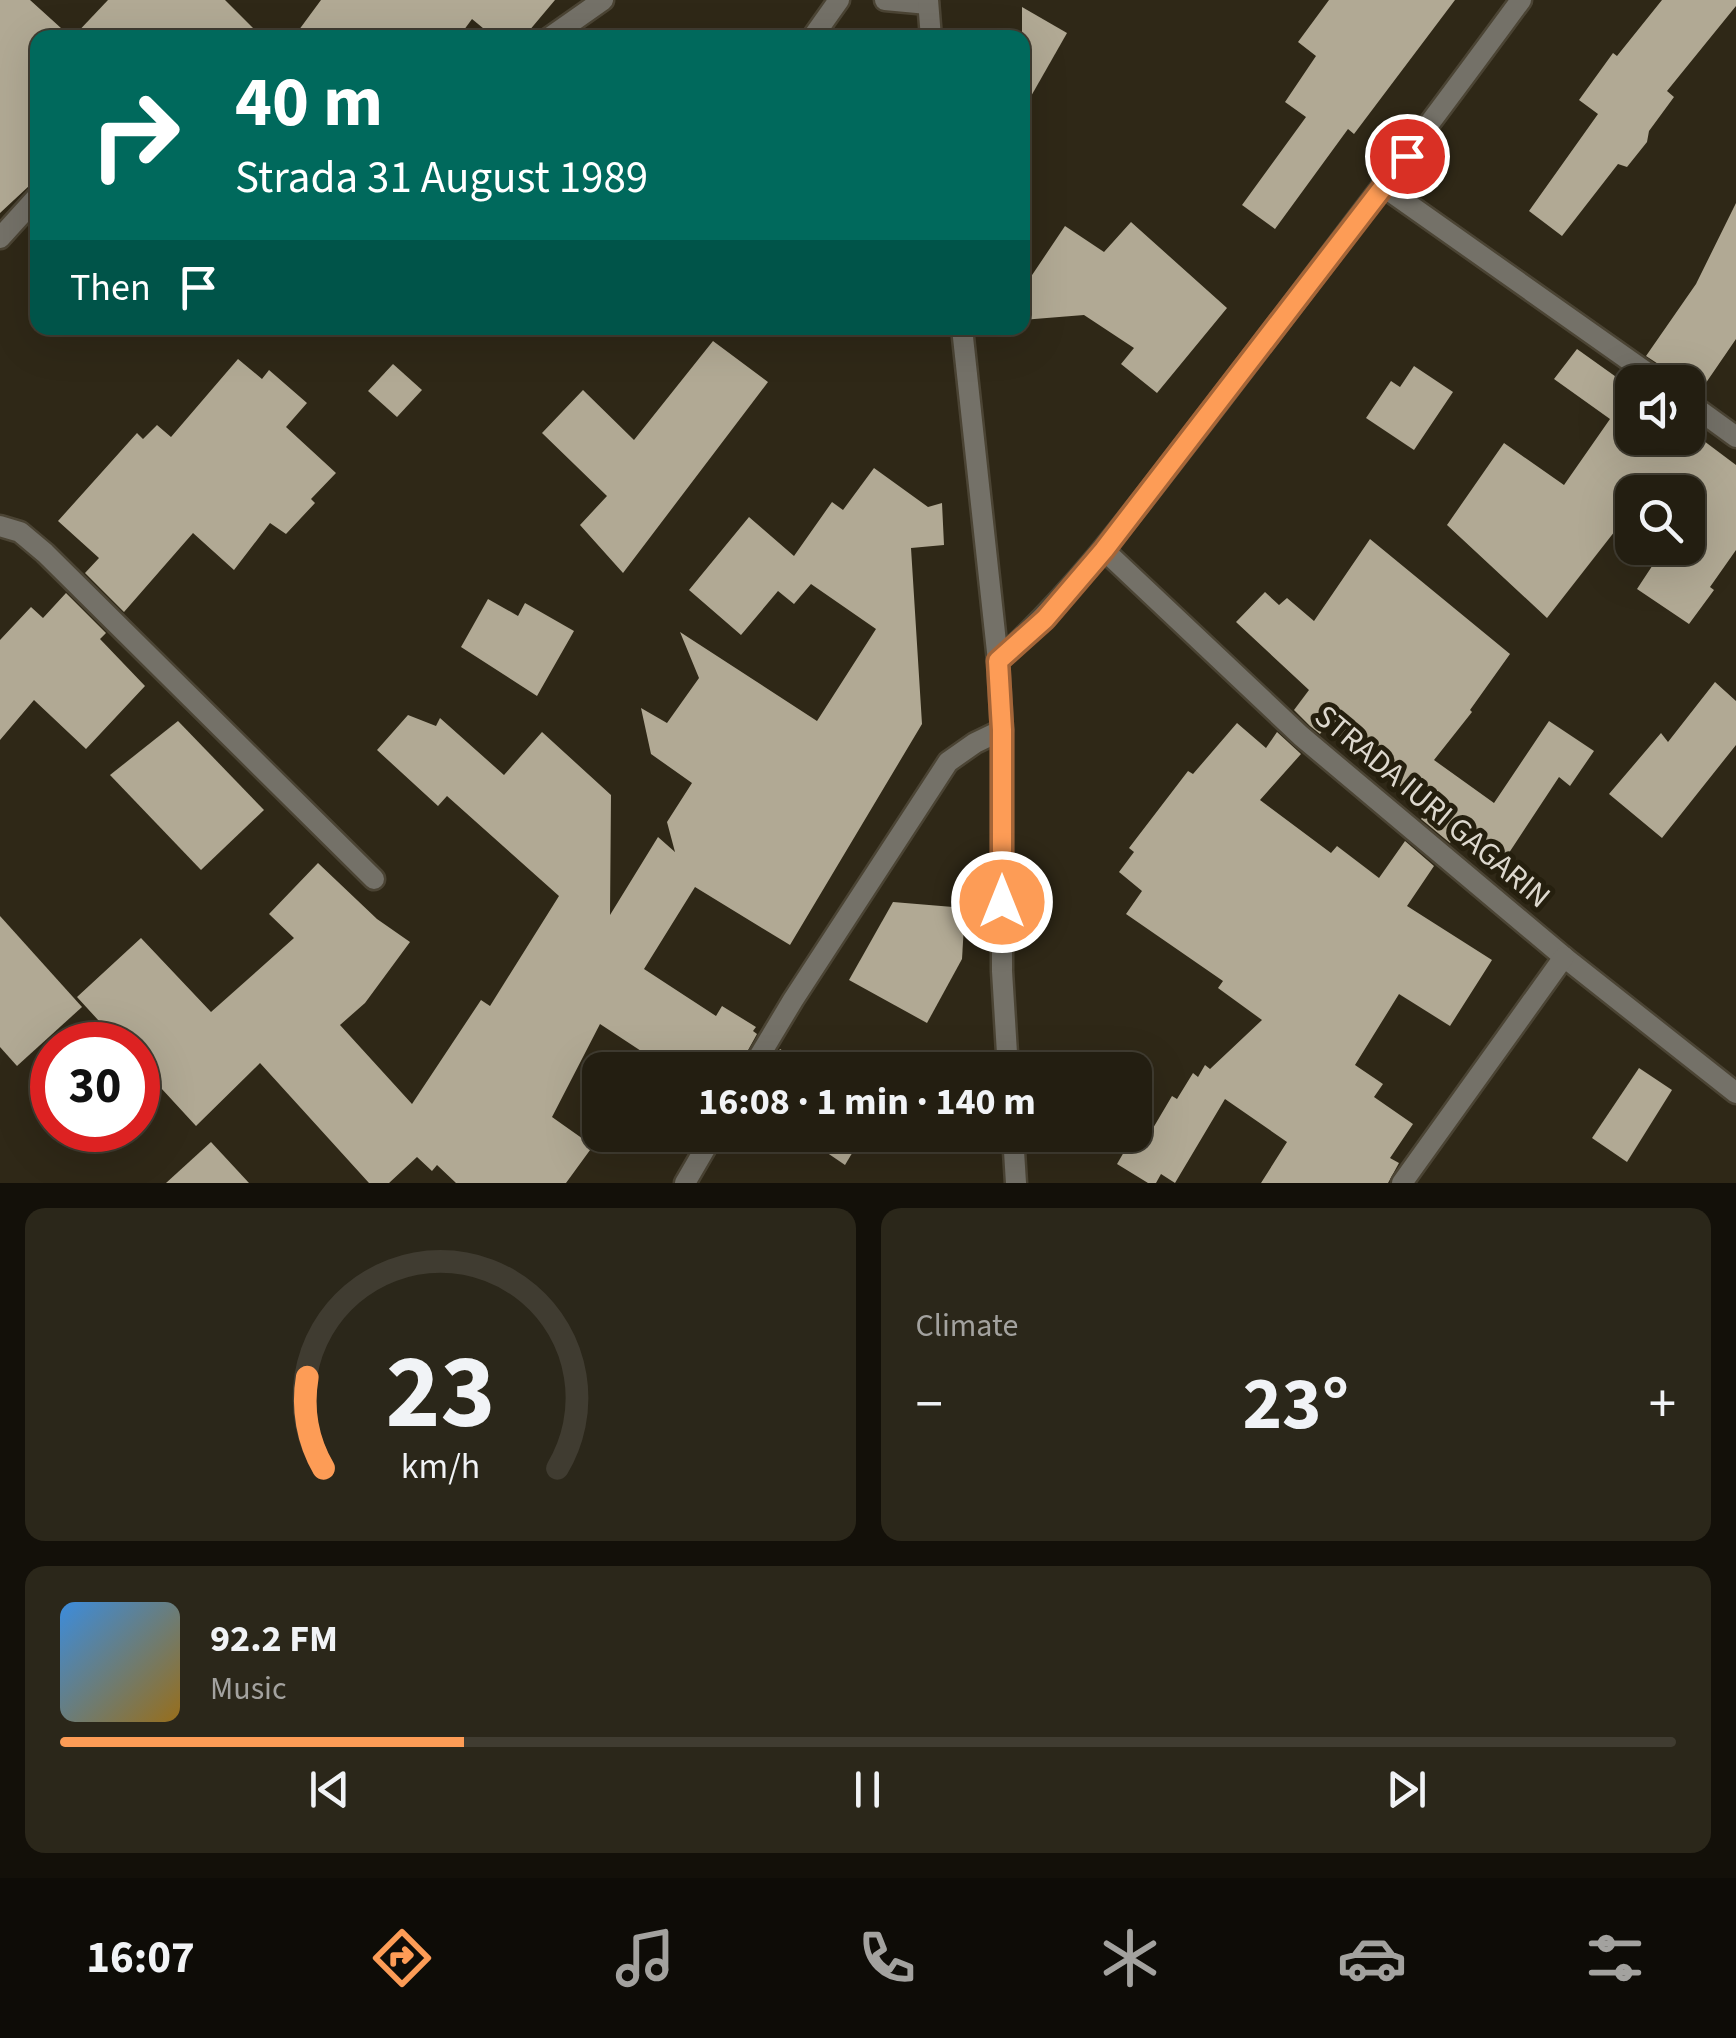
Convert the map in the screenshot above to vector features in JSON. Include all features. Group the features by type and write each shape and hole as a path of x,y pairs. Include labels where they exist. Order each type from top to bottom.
{"street":[{"path":"560,30 603,0"},
{"path":"818,30 839,0"},
{"path":"886,0 928,2 930,30"},
{"path":"998,661 1045,619 1104,550 1384,187 1521,0"},
{"path":"1384,187 1636,365"},
{"path":"0,238 30,205"},
{"path":"963,335 998,661 1002,730 1002,972 1007,1052"},
{"path":"1705,414 1736,437"},
{"path":"0,526 20,532 45,553 374,880"},
{"name":"STRADA IURI GAGARIN","path":"1104,550 1302,736 1564,956 1736,1093"},
{"path":"763,1052 948,762 1002,730"},
{"path":"1402,1183 1564,956"},
{"path":"685,1183 703,1152"},
{"path":"1014,1152 1016,1183"}],"building":[{"path":"0,0 30,0 63,30 30,30 30,186 0,213"},
{"path":"108,0 225,0 255,30 80,30"},
{"path":"321,0 555,0 530,30 485,30 472,19 464,30 299,30"},
{"path":"1329,0 1455,0 1354,134 1348,129 1275,229 1242,205 1306,117 1285,102 1316,56 1298,42"},
{"path":"1662,0 1736,0 1736,6 1667,91 1674,97 1649,131 1647,142 1627,167 1618,164 1562,236 1529,211 1598,114 1579,100 1613,53 1617,56"},
{"path":"1022,7 1067,33 1030,98 1030,30 1022,30"},
{"path":"1736,203 1736,339 1705,384 1705,365 1660,365 1646,356 1696,284"},
{"path":"1131,222 1227,308 1157,393 1121,364 1134,348 1084,315 1030,319 1030,278 1065,226 1104,252"},
{"path":"713,341 768,382 623,573 580,525 607,496 542,433 583,390 634,440"},
{"path":"1577,349 1615,376 1615,455 1705,455 1705,442 1736,465 1736,550 1689,624 1637,589 1653,565 1705,565 1705,475 1615,475 1615,531 1547,618 1447,525 1504,443 1564,485 1610,419 1554,379"},
{"path":"238,359 262,379 269,370 307,403 286,427 336,473 286,534 270,523 234,570 193,533 124,612 85,573 99,558 58,521 137,433 143,439 157,425 171,437"},
{"path":"393,364 422,390 397,417 368,391"},
{"path":"1414,366 1453,392 1414,450 1366,418 1391,381 1400,387"},
{"path":"874,468 928,507 942,503 944,545 911,548 922,724 790,945 695,887 644,969 716,1016 722,1006 756,1027 753,1031 757,1034 747,1052 643,1052 600,1024 582,1052 552,1117 582,1138 582,1152 589,1152 566,1183 456,1183 437,1165 432,1171 417,1157 389,1183 369,1183 260,1063 196,1126 160,1087 160,1022 100,1022 77,997 141,938 211,1012 294,938 269,914 318,863 377,919 410,942 365,1003 340,1025 412,1104 481,1000 490,1006 559,896 447,796 438,806 377,750 408,715 436,726 440,718 504,775 542,732 611,795 610,915 658,837 675,852 667,822 692,783 651,754 641,708 667,723 699,678 680,632 817,721 876,629 811,584 794,604 778,591 741,635 689,590 749,517 794,556 832,502 843,510"},
{"path":"1370,539 1510,654 1434,760 1494,803 1549,721 1594,751 1570,786 1559,777 1501,865 1458,832 1450,843 1421,819 1427,810 1390,777 1326,726 1320,734 1310,726 1294,710 1309,690 1236,622 1265,592 1279,605 1287,598 1314,621"},
{"path":"66,593 106,633 100,639 145,686 86,749 34,700 0,740 0,640 31,607 43,618"},
{"path":"488,599 518,616 525,603 574,631 537,696 461,647"},
{"path":"1715,682 1736,701 1736,745 1662,838 1609,794 1661,733 1668,742"},
{"path":"178,721 264,810 201,870 110,775"},
{"path":"1237,723 1266,748 1277,732 1301,754 1260,800 1331,853 1337,846 1379,878 1405,841 1434,866 1407,906 1492,960 1450,1026 1399,994 1355,1065 1383,1084 1374,1097 1413,1124 1390,1158 1399,1163 1388,1183 1261,1183 1287,1142 1225,1099 1175,1183 1161,1174 1156,1183 1148,1183 1117,1164 1124,1152 1152,1152 1152,1130 1172,1096 1177,1099 1193,1073 1198,1077 1205,1065 1210,1069 1262,1020 1218,988 1223,981 1126,914 1142,891 1119,872 1134,852 1129,848 1188,771 1193,774"},
{"path":"893,902 965,908 962,959 927,1023 849,980"},
{"path":"0,916 82,1007 65,1022 30,1022 30,1054 17,1066 0,1047"},
{"path":"1639,1068 1672,1090 1627,1162 1592,1138"},
{"path":"211,1142 249,1183 166,1183"},
{"path":"826,1152 853,1152 845,1165"}],"route":[{"path":"1002,902 998,661 1045,619 1104,550 1407,156"}]}
